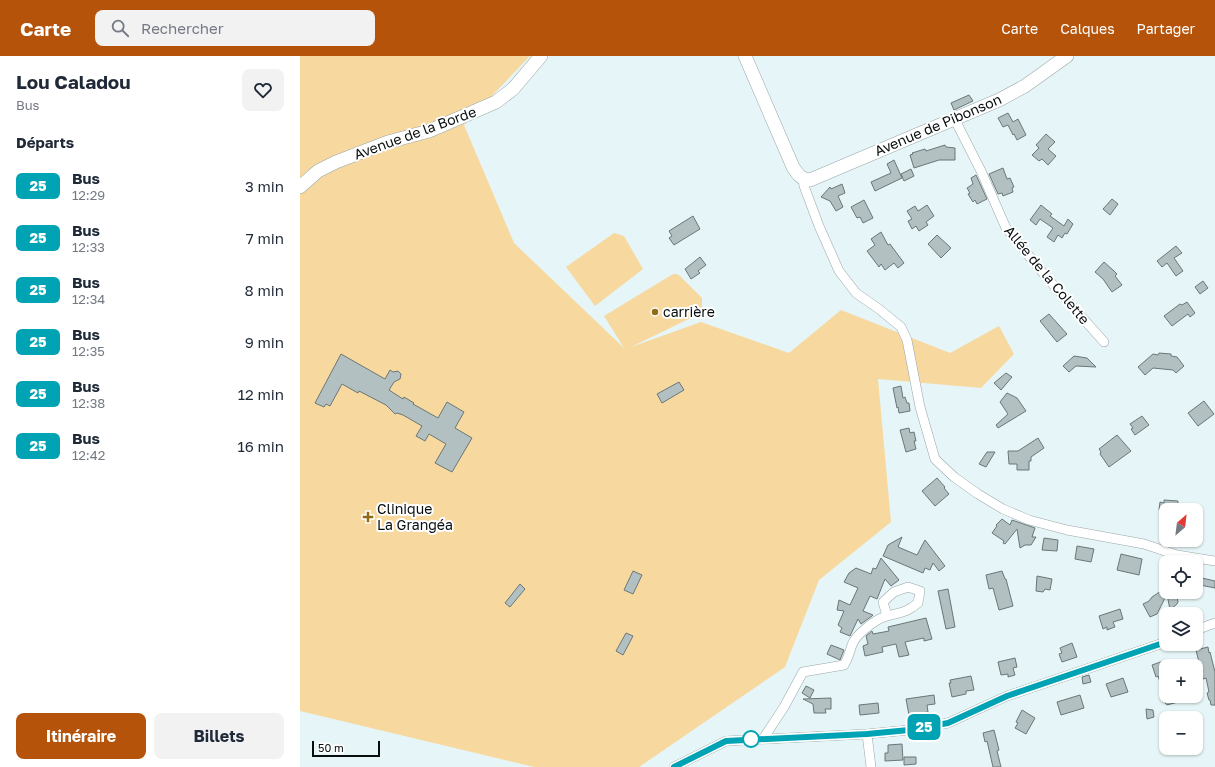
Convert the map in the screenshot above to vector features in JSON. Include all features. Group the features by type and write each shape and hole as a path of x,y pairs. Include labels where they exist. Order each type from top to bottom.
{"street":[{"name":"Avenue de la Borde","path":"300,187 318,171 336,162 388,142 428,131 496,102 513,89 541,56"},
{"path":"745,56 793,167 803,179 804,186 819,226 839,271 856,293 901,327 907,340 920,407 935,459 949,472 996,506 1029,520 1066,530 1144,544 1178,555 1215,561"},
{"name":"Avenue de Pibonson","path":"803,179 810,180 819,177 998,100 1025,86 1067,56"},
{"name":"Allée de la Colette","path":"954,118 982,171 1006,228 1048,279 1104,342"},
{"path":"763,739 784,707 803,672 844,665 850,656 852,643 871,625 882,617 887,616"},
{"path":"1203,627 1215,623"},
{"path":"674,767 726,741 867,734 909,730 948,723 1007,696 1159,644"},
{"path":"867,734 871,767"}],"shaded area":[{"path":"300,56 530,56 464,125 514,243 624,348 604,316 673,274 677,274 702,298 702,310 699,314 631,347 701,322 789,353 841,310 950,353 999,326 1014,354 981,388 878,379 891,522 819,580 785,667 639,767 534,767 300,711"},
{"name":"carrière","path":"614,233 624,236 643,269 595,306 566,267"}],"building":[{"path":"969,95 973,101 954,110 951,103"},
{"path":"1008,113 1013,122 1018,119 1026,135 1017,140 1008,125 1003,127 998,118"},
{"path":"1046,134 1055,142 1048,149 1056,156 1048,165 1042,159 1039,161 1032,155 1039,148 1036,145"},
{"path":"945,145 946,147 955,148 955,160 939,160 914,168 910,155 913,154 912,153 925,149 926,151"},
{"path":"894,160 902,178 875,191 871,182 891,173 887,164"},
{"path":"1003,168 1007,179 1010,178 1014,187 1012,188 1013,192 1003,196 1002,193 998,194 989,174"},
{"path":"911,169 914,176 904,181 901,174"},
{"path":"976,175 987,199 977,204 975,200 973,202 968,194 970,193 967,188 973,184 971,178"},
{"path":"842,184 845,193 838,196 843,207 836,211 830,201 821,197 830,187 831,189"},
{"path":"1112,199 1118,204 1110,215 1103,209"},
{"path":"864,200 873,218 863,223 860,217 857,218 851,207"},
{"path":"927,205 934,216 926,222 928,225 919,231 916,226 912,229 908,221 912,219 907,211 915,206 918,211"},
{"path":"1041,205 1052,214 1050,216 1064,226 1068,219 1073,224 1067,234 1065,233 1062,238 1058,235 1054,242 1047,237 1053,228 1040,219 1036,225 1030,220"},
{"path":"693,216 700,229 674,245 669,238 672,236 669,231"},
{"path":"881,232 888,245 890,244 904,263 898,268 894,263 885,270 881,264 879,267 867,251 875,245 871,239"},
{"path":"937,235 951,248 941,258 928,244"},
{"path":"1176,246 1182,253 1174,258 1183,271 1176,276 1167,263 1162,267 1157,261"},
{"path":"700,257 706,265 698,271 700,273 691,279 685,269"},
{"path":"1104,262 1117,274 1115,276 1122,285 1112,292 1103,279 1095,272"},
{"path":"1203,281 1208,288 1200,294 1195,287"},
{"path":"1187,302 1195,313 1190,317 1188,314 1172,326 1164,316 1180,304 1182,305"},
{"path":"1049,314 1067,334 1057,342 1040,321"},
{"path":"1159,353 1171,354 1171,356 1177,357 1184,366 1176,373 1173,370 1153,368 1145,375 1138,367 1153,354 1158,355"},
{"name":"Clinique La Grangéa","path":"341,354 385,379 390,370 393,372 398,371 401,374 400,379 394,382 389,390 403,399 404,397 414,403 413,404 438,418 447,402 464,412 455,428 472,438 452,472 435,463 446,444 429,434 425,441 416,436 422,426 403,415 397,413 395,414 386,405 359,391 358,393 342,384 330,406 326,404 324,407 315,403"},
{"path":"1074,356 1087,358 1096,367 1076,366 1069,372 1063,366"},
{"path":"1006,373 1012,377 1001,390 994,383"},
{"path":"679,382 684,390 662,403 657,394"},
{"path":"901,386 903,398 905,397 907,403 909,403 910,411 899,413 893,388"},
{"path":"1007,393 1017,398 1026,411 998,428 996,425 1008,414 1000,402"},
{"path":"1204,401 1214,414 1198,426 1188,413"},
{"path":"1142,416 1149,425 1135,435 1130,424"},
{"path":"909,428 910,433 914,432 916,449 906,452 900,430"},
{"path":"1117,435 1131,451 1109,467 1100,454 1101,452 1099,449"},
{"path":"1038,438 1044,448 1031,457 1031,461 1029,461 1029,470 1017,470 1017,464 1009,464 1008,451 1018,451"},
{"path":"987,452 995,452 986,467 979,464"},
{"path":"937,478 949,494 935,506 922,491"},
{"path":"1164,500 1178,501 1178,503 1164,503"},
{"path":"1002,519 1010,525 1012,520 1035,528 1032,537 1036,537 1031,545 1025,545 1020,548 1017,529 1005,544 1003,543 1004,541 992,533 997,526 996,525"},
{"path":"902,537 898,547 917,555 925,540 945,566 939,571 933,563 930,570 925,568 923,573 883,556 888,545"},
{"path":"1044,538 1058,540 1057,551 1042,550"},
{"path":"1077,546 1094,549 1091,562 1075,559"},
{"path":"1121,554 1142,559 1139,575 1117,570"},
{"path":"881,558 899,580 891,586 885,579 877,599 870,596 863,611 873,615 861,624 858,619 850,636 840,632 842,628 838,625 844,611 837,610 839,600 850,605 858,588 844,582 849,573 856,568 871,574 873,568 876,569"},
{"path":"633,571 642,575 633,594 624,590"},
{"path":"1002,571 1006,579 1013,606 999,610 993,588 989,589 986,575"},
{"path":"1037,576 1052,579 1050,590 1045,589 1043,592 1036,591"},
{"path":"1203,578 1215,581 1215,588 1203,586"},
{"path":"520,584 525,589 510,607 505,603"},
{"path":"948,589 955,627 946,629 938,591"},
{"path":"1159,592 1159,599 1164,599 1160,607 1159,607 1157,614 1150,617 1143,604 1149,601"},
{"path":"1168,599 1177,599 1177,604 1174,607 1169,607"},
{"path":"1120,609 1123,619 1113,622 1115,627 1107,630 1107,627 1103,629 1099,616"},
{"path":"926,618 932,639 924,641 924,638 905,642 909,655 899,657 896,644 882,647 883,652 865,656 863,646 868,644 866,636 872,631 873,634 889,631 888,627"},
{"path":"626,633 633,636 623,655 616,651"},
{"path":"1072,643 1077,657 1062,662 1059,654 1062,653 1060,648"},
{"path":"831,645 844,650 840,660 827,654"},
{"path":"1208,647 1215,672 1215,705 1211,705 1209,700 1206,678 1203,679 1203,659 1198,659 1196,651 1203,651 1203,648"},
{"path":"1015,658 1017,667 1013,668 1015,675 1008,677 1008,674 1001,675 998,662"},
{"path":"1159,662 1159,679 1158,676 1156,677 1152,665"},
{"path":"1089,675 1091,682 1083,684 1082,677"},
{"path":"971,676 974,690 966,691 966,694 952,697 949,683 951,683 950,680"},
{"path":"1123,678 1128,692 1111,697 1106,684"},
{"path":"806,686 814,690 810,698 802,693"},
{"path":"934,695 935,704 927,705 928,712 909,715 906,699"},
{"path":"1080,695 1084,708 1061,715 1057,702"},
{"path":"831,698 831,709 825,709 826,713 814,713 813,704 803,699"},
{"path":"878,703 879,713 860,715 859,705"},
{"path":"1146,709 1153,710 1154,717 1147,719"},
{"path":"1022,710 1035,718 1026,734 1015,728 1018,723 1016,722"},
{"path":"994,730 1001,767 993,767 987,741 985,742 983,733"},
{"path":"902,744 903,760 885,761 885,753 888,753 888,745"},
{"path":"904,757 916,757 916,764 904,765"}],"bus line":[{"name":"25","path":"674,767 726,741 867,734 909,730 948,723 1007,696 1159,644"}],"place":[{"name":"carrière","path":"655,312"},
{"name":"Clinique La Grangéa","path":"368,517"}]}
